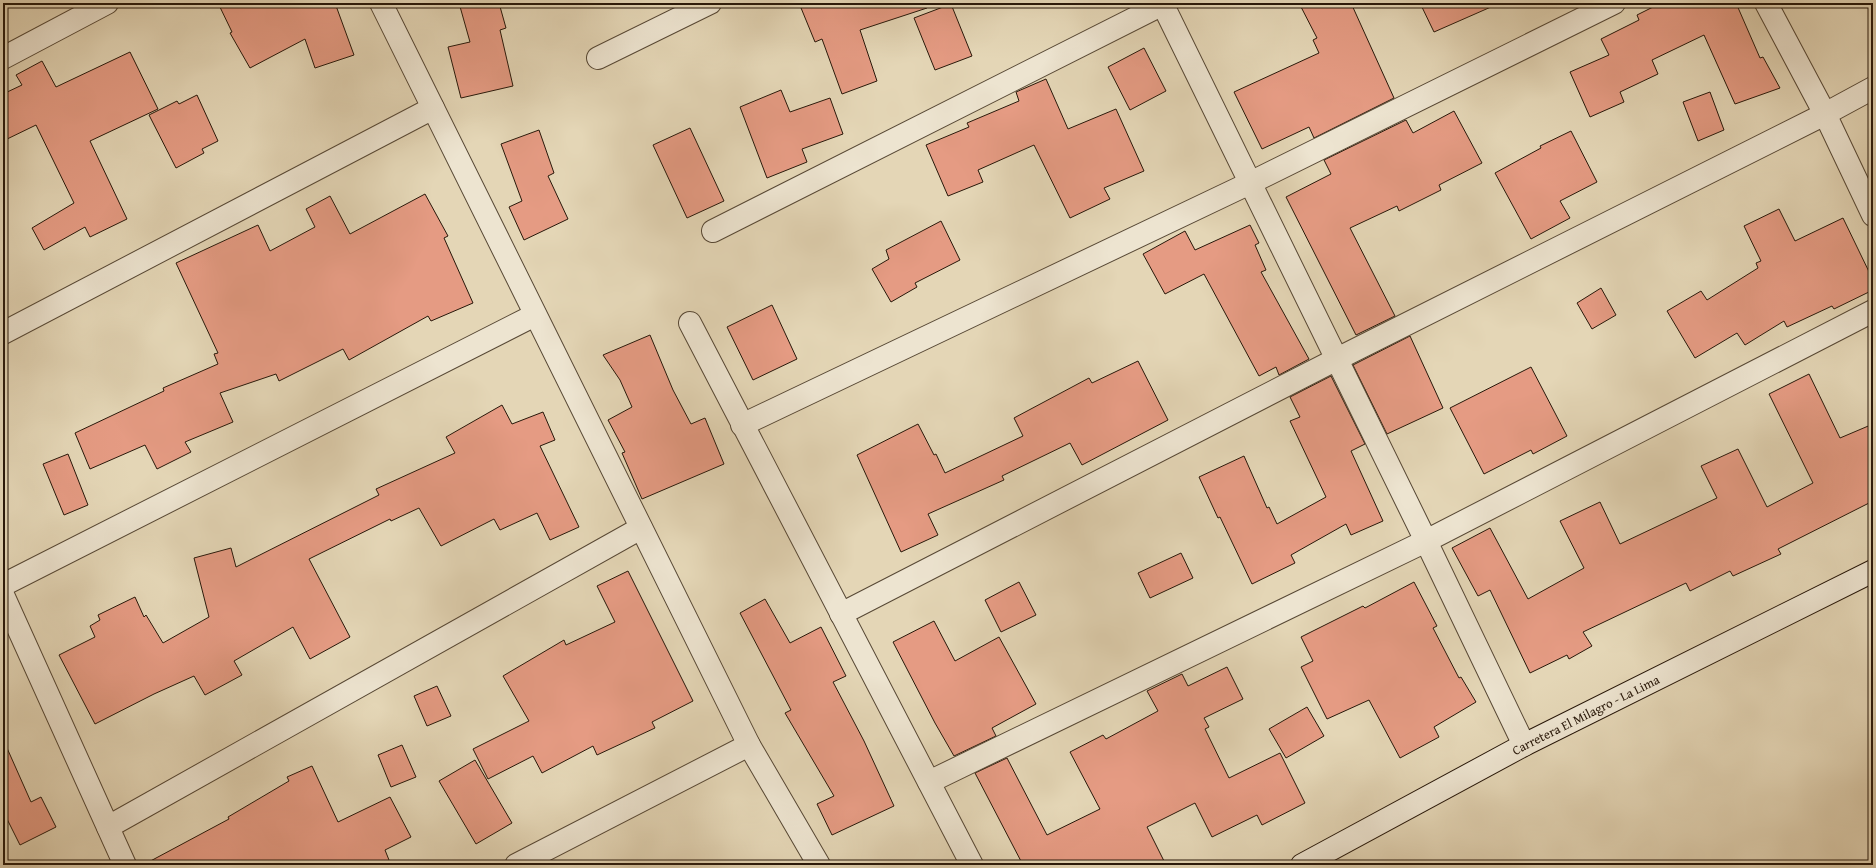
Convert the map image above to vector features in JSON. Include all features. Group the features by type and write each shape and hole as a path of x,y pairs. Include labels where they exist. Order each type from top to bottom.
{"street":[{"path":"3,58 107,3"},
{"path":"381,3 750,745 819,865"},
{"path":"598,58 710,3"},
{"path":"713,231 1163,3 1524,745"},
{"path":"742,425 1250,183 1614,3"},
{"path":"1766,3 1825,114 1873,215"},
{"path":"841,614 1336,359 1825,114 1873,88"},
{"path":"3,334 433,108"},
{"path":"929,782 1426,541 1873,311"},
{"path":"3,586 535,315"},
{"path":"690,323 972,865"},
{"path":"108,827 641,528"},
{"name":"Carretera El Milagro - La Lima","path":"1302,865 1524,745 1873,571"},
{"path":"3,596 125,865"},
{"path":"516,865 750,745"}],"building":[{"path":"218,3 335,3 354,55 315,68 305,39 250,68 230,33 232,32"},
{"path":"459,3 499,3 506,28 500,30 513,86 461,98 448,47 470,42"},
{"path":"799,3 927,3 927,8 860,30 877,81 842,94 822,39 815,42"},
{"path":"1299,3 1351,3 1394,98 1314,138 1309,127 1262,149 1234,92 1319,53 1313,40 1317,38"},
{"path":"1420,3 1500,3 1434,32"},
{"path":"1661,3 1736,3 1760,58 1763,57 1780,88 1735,104 1704,35 1652,60 1658,74 1620,92 1624,102 1590,117 1570,72 1609,55 1601,39 1639,20 1637,15"},
{"path":"951,4 972,56 935,70 914,18"},
{"path":"1144,48 1166,91 1130,110 1108,67"},
{"path":"130,52 158,109 90,141 127,219 90,237 85,227 44,250 32,228 74,203 36,125 3,141 3,94 22,85 16,75 42,61 56,87"},
{"path":"1046,79 1068,129 1116,109 1144,171 1104,188 1110,199 1070,218 1034,145 978,170 983,182 948,196 926,145 969,127 967,123 1019,101 1016,92"},
{"path":"781,90 790,112 830,98 843,134 802,149 807,162 767,178 740,107"},
{"path":"1710,92 1724,130 1698,141 1683,102"},
{"path":"197,95 218,141 202,149 204,153 176,168 149,115 177,101 179,104"},
{"path":"1454,111 1482,163 1439,185 1441,190 1399,211 1397,206 1350,228 1395,316 1356,335 1286,197 1331,174 1324,160 1406,120 1413,133"},
{"path":"690,128 724,201 687,218 653,145"},
{"path":"539,130 554,173 548,176 568,219 524,240 509,207 522,201 501,144"},
{"path":"1571,131 1597,182 1560,201 1570,218 1531,239 1495,173 1541,148 1540,146"},
{"path":"425,194 448,236 444,238 473,303 431,321 428,316 349,360 343,349 279,381 276,374 220,393 233,422 185,442 191,452 157,469 145,445 90,469 75,433 164,391 163,388 218,364 214,354 218,353 176,263 258,225 270,251 315,227 306,209 330,196 350,234"},
{"path":"1779,209 1795,241 1843,218 1873,280 1873,290 1834,309 1832,306 1787,327 1784,321 1745,345 1737,333 1695,358 1667,311 1701,291 1707,300 1758,268 1756,263 1761,261 1744,226"},
{"path":"941,221 960,260 915,283 917,287 891,302 872,269 889,259 886,250"},
{"path":"1250,225 1259,243 1255,245 1266,270 1261,272 1309,359 1279,375 1276,367 1259,376 1204,274 1165,294 1143,254 1185,231 1195,250"},
{"path":"1601,288 1616,315 1592,329 1577,303"},
{"path":"772,305 797,359 753,380 727,327"},
{"path":"650,335 673,390 691,424 705,418 724,464 642,499 622,453 625,452 608,420 632,407 620,380 603,355"},
{"path":"1410,336 1443,408 1387,434 1353,365"},
{"path":"1138,361 1168,420 1082,465 1070,443 1002,476 1004,480 928,514 938,535 901,552 857,455 918,424 934,455 936,454 945,473 1023,436 1014,418 1089,378 1092,383"},
{"path":"1531,367 1567,436 1533,454 1531,450 1484,474 1450,408"},
{"path":"1809,374 1840,438 1873,424 1873,501 1778,549 1781,554 1733,576 1730,571 1690,591 1686,583 1583,632 1592,646 1569,659 1567,655 1530,673 1490,590 1478,596 1452,548 1490,528 1528,599 1584,568 1560,521 1600,502 1620,544 1717,498 1701,466 1738,449 1767,507 1813,483 1769,394"},
{"path":"1331,376 1365,444 1351,451 1383,521 1351,535 1346,524 1291,555 1295,563 1252,584 1199,477 1244,456 1267,508 1269,507 1277,524 1326,497 1290,421 1300,417 1290,397"},
{"path":"502,405 512,424 543,412 555,440 540,446 579,527 550,540 537,513 500,530 494,519 441,546 419,508 391,521 390,519 309,559 350,637 310,659 293,627 234,661 242,675 205,695 194,676 154,694 95,724 59,655 95,637 90,626 100,620 98,615 135,597 144,617 146,615 163,643 209,617 194,558 231,548 236,567 379,495 376,489 455,453 446,437"},
{"path":"68,454 88,505 64,515 43,464"},
{"path":"1181,553 1193,578 1150,598 1138,573"},
{"path":"628,571 693,701 652,722 655,728 597,755 593,746 542,773 533,756 488,779 473,749 529,721 503,676 564,640 566,645 615,622 597,586"},
{"path":"1019,582 1036,615 1001,632 985,600"},
{"path":"1414,582 1437,626 1433,628 1459,678 1461,677 1476,702 1434,727 1439,737 1400,758 1369,700 1327,719 1301,667 1313,661 1301,637 1363,606 1365,608"},
{"path":"765,599 790,643 821,627 846,676 833,682 864,741 894,806 832,835 817,804 834,796 785,713 791,710 740,613"},
{"path":"934,621 955,661 999,637 1036,704 992,728 996,736 954,756 893,642"},
{"path":"1227,667 1243,699 1204,718 1209,727 1205,729 1229,778 1280,753 1305,803 1262,825 1257,815 1212,837 1195,803 1147,827 1166,865 1023,865 975,773 1007,758 1047,835 1100,809 1070,752 1103,735 1106,739 1158,711 1147,691 1182,674 1188,686"},
{"path":"437,686 451,716 427,726 414,696"},
{"path":"1307,707 1324,736 1286,758 1269,729"},
{"path":"3,739 31,802 41,797 56,827 20,845 3,811"},
{"path":"402,745 416,777 391,787 378,755"},
{"path":"475,760 512,823 476,844 439,781"},
{"path":"312,766 338,822 390,797 411,837 385,850 391,865 143,865 229,819 228,817 289,781 287,777"}]}
